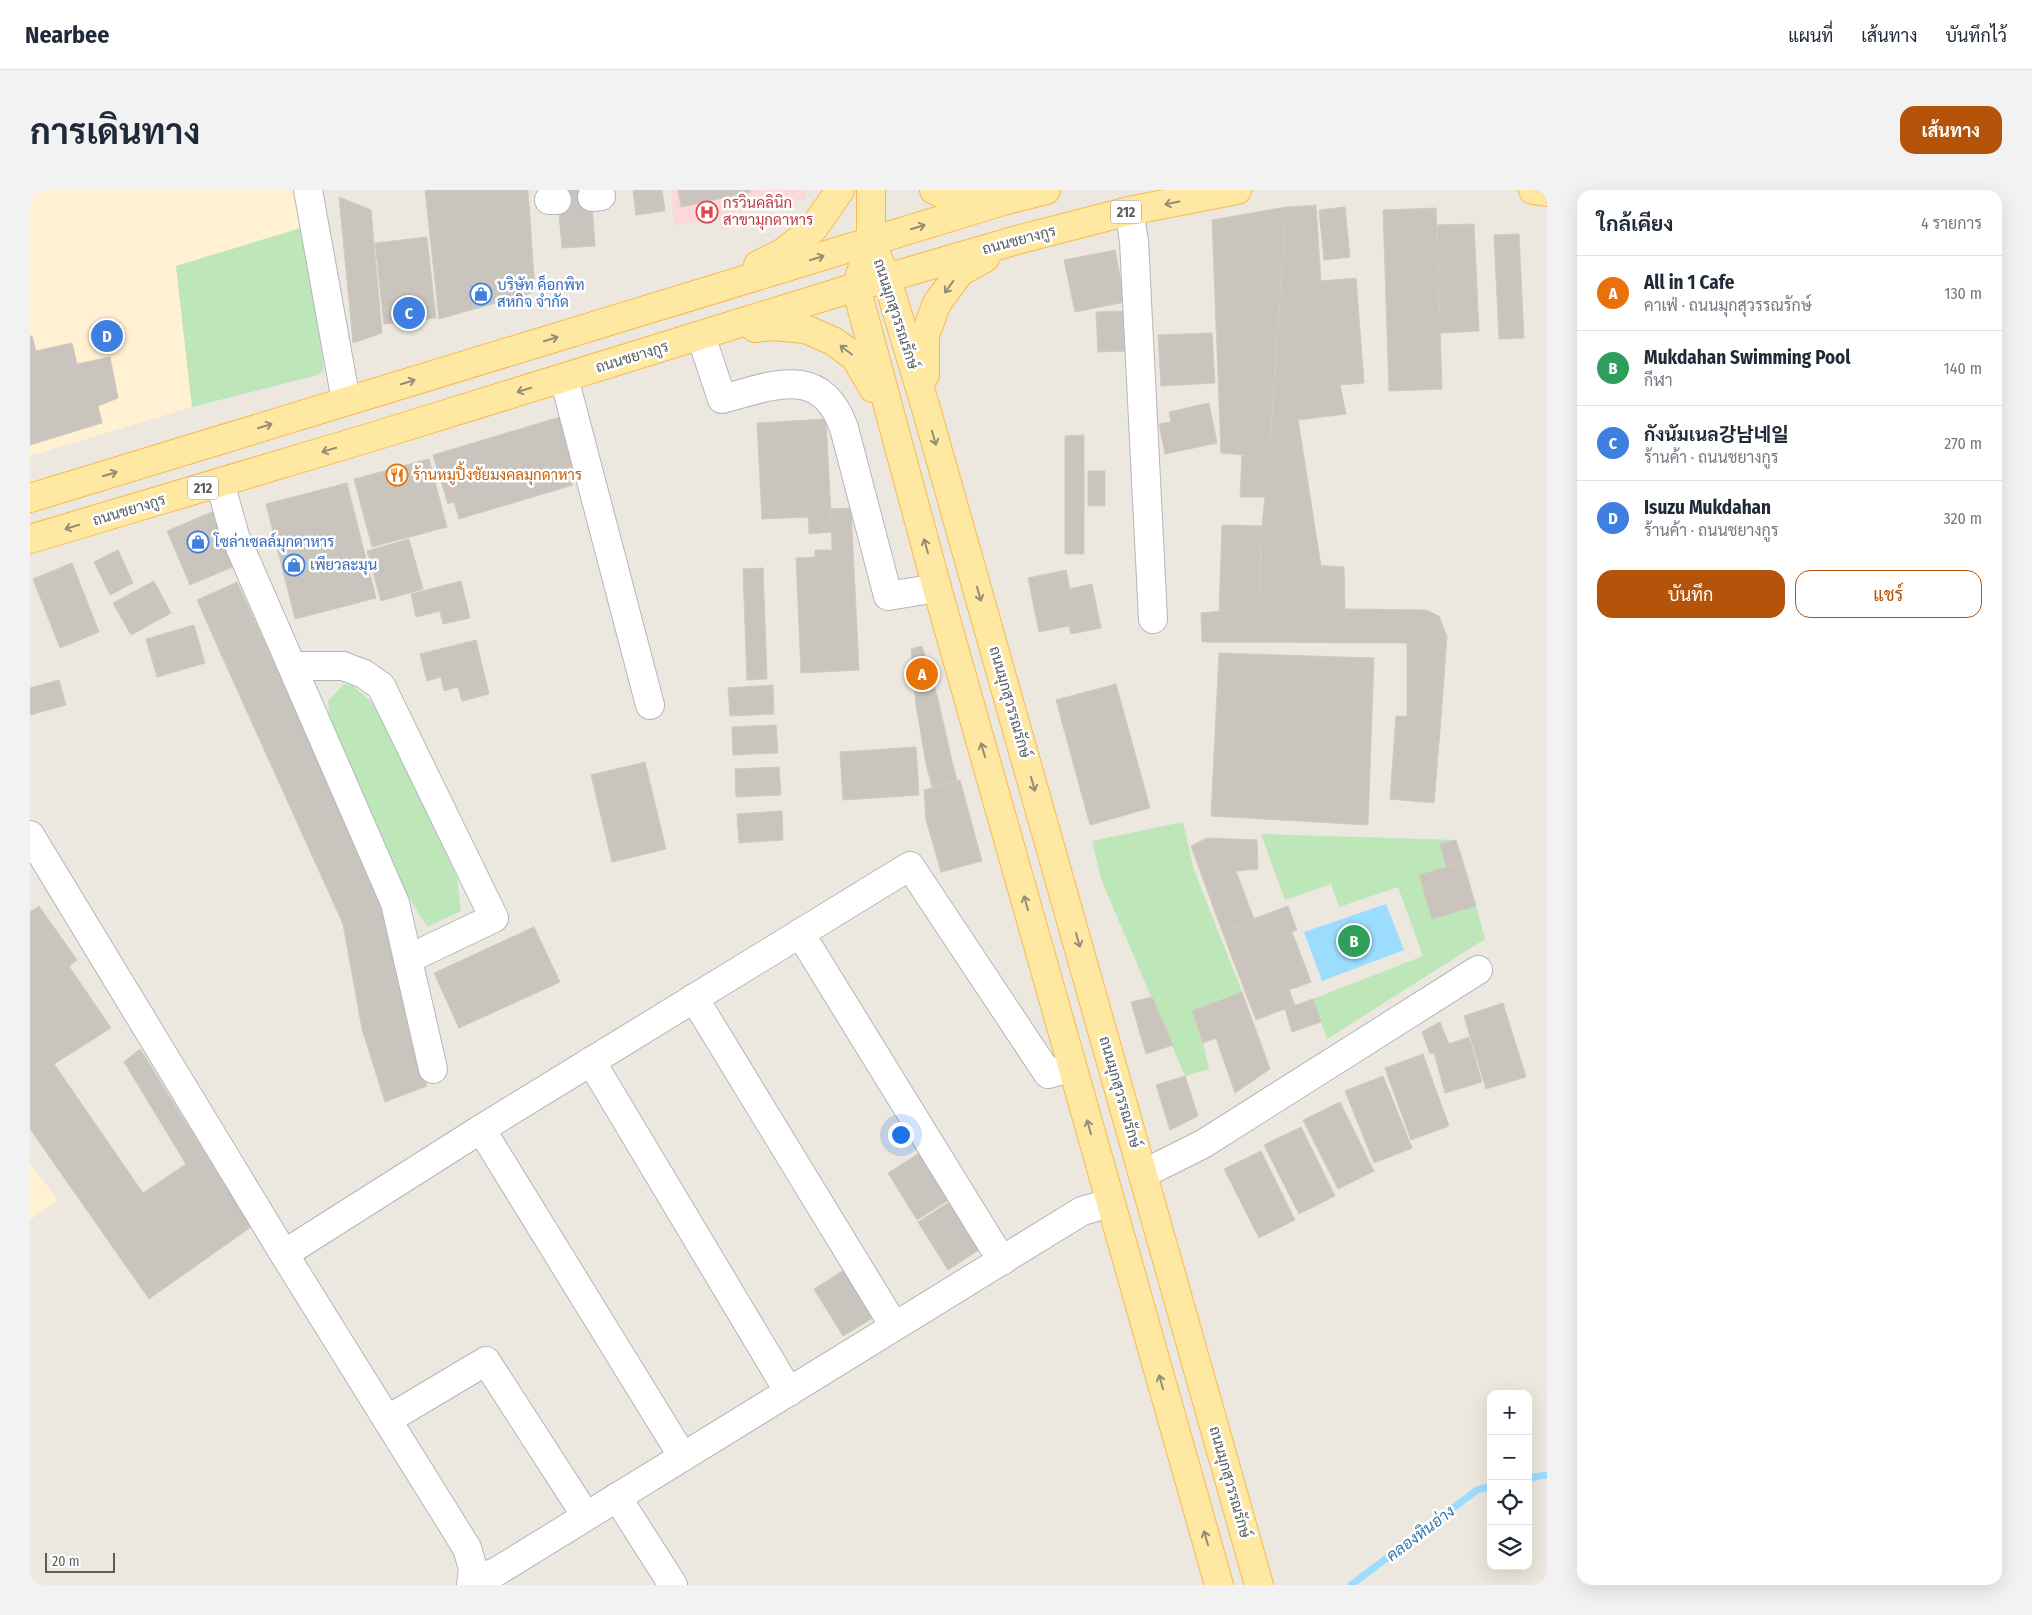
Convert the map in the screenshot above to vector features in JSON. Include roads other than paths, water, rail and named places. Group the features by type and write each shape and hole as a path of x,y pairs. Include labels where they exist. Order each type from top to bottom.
{"main road":[{"path":"703,293 782,253 813,229 840,190"},
{"path":"871,190 871,242"},
{"path":"934,190 943,195 966,200 1003,201"},
{"path":"30,498 1003,201 1046,190"},
{"name":"ถนนชยางกูร","path":"30,539 564,378 856,287 1017,240 1130,211 1237,190"},
{"path":"1533,190 1547,192"},
{"path":"925,405 925,335 937,303 960,272 1017,240"},
{"name":"ถนนมุกสุวรรณรักษ์","path":"871,242 887,279 925,405 1259,1585"},
{"name":"ถนนมุกสุวรรณรักษ์","path":"871,242 856,287 937,588 1219,1585"},
{"path":"710,333 773,326 805,329 833,341 855,357 891,420"},
{"path":"1006,830 1044,820"}],"street":[{"path":"308,190 346,401"},
{"path":"1130,211 1134,251 1153,619"},
{"path":"710,333 722,400 781,384 798,383 814,389 828,399 838,412 844,428 888,596 937,588"},
{"path":"564,378 650,705"},
{"path":"220,482 235,536 395,903 433,1069"},
{"path":"292,666 343,666 364,674 381,686 494,918 408,959"},
{"path":"30,835 284,1254 467,1548 471,1558 471,1583 496,1572 1082,1211 1110,1203"},
{"path":"284,1254 481,1129 910,866 1048,1074 1072,1067"},
{"path":"800,933 1002,1261"},
{"path":"1143,1174 1203,1144 1478,970"},
{"path":"694,998 894,1326"},
{"path":"591,1062 789,1392"},
{"path":"481,1129 682,1456"},
{"path":"387,1420 486,1361 586,1516"},
{"path":"617,1497 673,1585"}],"water":[{"path":"1386,904 1404,950 1322,981 1304,932"}],"waterway":[{"name":"คลองหินอ่าง","path":"1532,1477 1547,1475"},
{"name":"คลองหินอ่าง","path":"1351,1585 1477,1490 1487,1487"}],"tunnel":[{"path":"557,200 592,197"}],"place":[{"name":"กรวินคลินิก สาขามุกดาหาร","path":"707,212"},
{"name":"บริษัท ค็อกพิท สหกิจ จำกัด","path":"481,294"},
{"name":"กังนัมเนล강남네일","path":"409,313"},
{"name":"Isuzu Mukdahan","path":"107,336"},
{"name":"ร้านหมูปิ้งชัยมงคลมุกดาหาร","path":"397,475"},
{"name":"โซล่าเซลล์มุกดาหาร","path":"198,542"},
{"name":"เพียวละมุน","path":"294,565"},
{"name":"All in 1 Cafe","path":"922,674"},
{"name":"Mukdahan Swimming Pool","path":"1354,941"}]}
